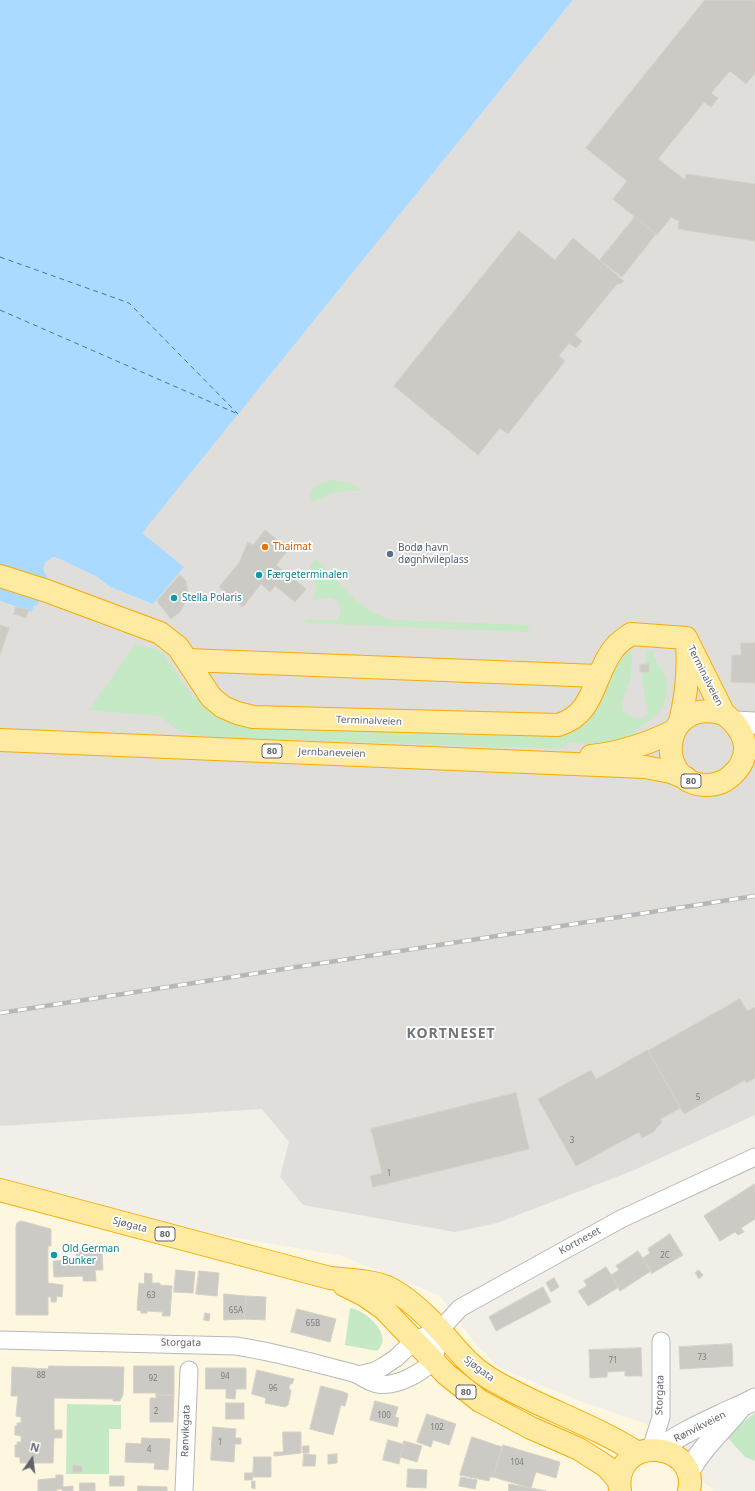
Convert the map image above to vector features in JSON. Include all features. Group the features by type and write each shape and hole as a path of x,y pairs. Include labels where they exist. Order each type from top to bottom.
{"highway":[{"name":"Terminalveien","path":"0,576 47,591 160,633 170,640 187,660 212,698 223,707 237,713 253,717 545,726 558,725 569,722 582,711 598,676 613,649 630,634 686,638"},
{"name":"Terminalveien","path":"686,638 738,720"},
{"name":"Terminalveien","path":"677,727 684,704 688,659 686,638"},
{"path":"187,660 598,676"},
{"name":"Jernbaneveien","path":"0,740 544,762 601,767 645,767 672,772 703,785 713,785 730,778 748,759 745,751 744,738 738,720 713,710 690,714 677,727 642,745 623,751 544,762"},
{"name":"80","path":"677,727 670,746 673,762 686,778"},
{"name":"Sjøgata","path":"0,1193 330,1278 368,1282 387,1288 404,1298 440,1330 456,1350 485,1376 504,1387 594,1428 650,1450"},
{"name":"Sjøgata","path":"330,1278 364,1295 383,1308 460,1387 480,1401 511,1418 585,1452 608,1467 620,1488"},
{"name":"80","path":"620,1488 625,1465 650,1450 672,1454 682,1462 690,1485"}],"street":[{"name":"Kortneset","path":"415,1340 440,1330 460,1308 621,1219 755,1157"},
{"path":"434,1361 440,1330"},
{"name":"Storgata","path":"0,1340 236,1346 265,1350 358,1375 379,1384 390,1383 413,1376 434,1361"},
{"path":"358,1375 375,1371 384,1366 396,1358 415,1340"},
{"name":"Storgata","path":"650,1450 661,1417 661,1341"},
{"name":"Rønvikgata","path":"184,1491 189,1370"},
{"name":"Rønvikveien","path":"650,1450 720,1415 748,1403"},
{"name":"Rønvikveien","path":"690,1485 700,1452 748,1403"}],"shaded area":[{"path":"573,0 755,0 755,1115 632,1171 497,1223 455,1232 303,1205 280,1177 289,1142 262,1109 0,1126 0,601 32,612 34,605 39,601 41,602 48,577 43,568 46,562 53,557 97,577 110,587 153,604 183,567 141,533"},
{"path":"0,1197 342,1256 440,1296 472,1339 498,1367 580,1401 663,1430 693,1475 716,1491 0,1491"}],"green space":[{"path":"334,480 351,484 362,491 343,491 331,494 314,502 311,500 310,493 314,487"},
{"path":"316,559 351,595 360,603 380,616 392,620 529,625 528,632 305,623 306,620 337,620 341,613 338,601 330,598 313,600 316,587 310,566"},
{"path":"135,644 155,649 163,653 194,699 198,697 215,713 228,721 251,727 559,736 581,728 594,715 616,667 622,658 630,651 632,654 631,677 622,703 623,711 629,716 642,719 647,715 648,712 642,681 642,673 650,672 649,664 645,663 647,650 654,652 655,659 666,679 667,691 661,710 657,715 639,728 632,736 616,741 597,744 569,742 561,749 212,737 193,735 177,729 159,716 89,710"},
{"path":"350,1308 364,1313 381,1331 383,1338 382,1345 377,1351 345,1345"},
{"path":"67,1404 121,1405 121,1429 109,1429 109,1474 66,1474"},
{"path":"755,1413 755,1461 745,1457 726,1436"}],"water":[{"path":"0,0 573,0 142,533 184,567 153,604 110,587 97,577 53,557 46,562 43,568 49,580 42,602 39,601 37,606 34,605 32,612 0,601"}],"building":[{"path":"705,0 755,0 755,73 746,84 730,71 711,93 718,98 711,107 704,102 658,159 685,180 686,174 755,184 755,241 678,229 679,221 671,217 657,235 613,199 627,181 586,148"},
{"path":"635,217 656,234 622,277 600,260"},
{"path":"519,231 555,260 573,238 624,281 621,284 617,284 575,335 582,341 576,348 569,343 559,356 565,361 508,434 500,428 478,455 394,386"},
{"name":"Færgeterminalen","path":"265,530 289,549 276,565 306,589 295,602 275,586 270,592 261,584 243,607 219,587 239,563 248,542 253,545"},
{"name":"Stella Polaris","path":"180,575 186,581 189,596 180,612 171,619 157,601"},
{"path":"16,607 29,610 26,618 14,614"},
{"path":"0,625 9,628 0,655"},
{"path":"741,643 755,643 755,683 731,682 732,655 741,655"},
{"path":"649,664 649,672 640,672 640,665"},
{"path":"740,999 747,1011 755,1007 755,1078 746,1083 745,1080 684,1114 648,1051"},
{"path":"648,1050 681,1108 660,1119 662,1122 653,1132 642,1138 639,1132 576,1166 538,1099 591,1070 596,1079"},
{"path":"516,1093 529,1149 373,1187 370,1176 382,1173 371,1129"},
{"path":"755,1184 755,1219 741,1228 744,1232 738,1235 735,1232 720,1241 704,1216"},
{"path":"21,1221 51,1229 51,1246 48,1246 48,1283 63,1285 62,1297 57,1296 56,1302 51,1302 51,1297 48,1297 48,1315 16,1315 16,1226 17,1223"},
{"path":"670,1234 683,1255 651,1274 651,1271 643,1258 650,1253 648,1249"},
{"path":"95,1249 95,1253 102,1252 103,1270 95,1270 96,1281 83,1281 83,1276 54,1277 53,1261 76,1260 76,1250"},
{"path":"638,1251 651,1271 620,1291 611,1275 619,1270 616,1266"},
{"path":"606,1267 619,1287 588,1306 578,1291 587,1286 584,1281"},
{"path":"176,1270 195,1272 193,1293 174,1292"},
{"path":"699,1270 703,1275 699,1279 695,1273"},
{"path":"199,1271 219,1273 217,1296 196,1294"},
{"path":"145,1273 152,1274 152,1284 160,1283 160,1285 172,1286 170,1316 162,1316 163,1312 147,1311 147,1313 141,1313 141,1311 137,1310 139,1283 144,1284"},
{"path":"554,1278 559,1287 551,1292 546,1283"},
{"path":"543,1287 551,1302 496,1331 489,1317"},
{"path":"224,1294 246,1296 245,1319 224,1320"},
{"path":"246,1296 266,1297 265,1320 245,1319"},
{"path":"297,1309 336,1319 330,1342 291,1332"},
{"path":"205,1313 210,1314 209,1321 204,1320"},
{"path":"732,1344 733,1366 680,1369 679,1347"},
{"path":"641,1348 642,1376 625,1376 625,1371 607,1372 607,1377 590,1378 589,1350"},
{"path":"49,1366 124,1367 123,1395 120,1401 113,1401 113,1399 54,1398 54,1430 62,1430 62,1438 54,1438 53,1463 20,1463 20,1457 15,1457 15,1445 17,1445 17,1442 21,1442 21,1436 15,1435 15,1426 17,1426 17,1423 21,1423 21,1417 16,1416 18,1396 11,1396 12,1367 48,1369"},
{"path":"134,1366 174,1366 174,1395 134,1393"},
{"path":"206,1368 246,1368 246,1389 236,1389 235,1399 226,1398 226,1389 206,1389"},
{"path":"257,1370 294,1379 289,1388 291,1391 288,1405 285,1407 265,1403 266,1398 252,1394"},
{"path":"321,1386 348,1394 345,1406 341,1405 333,1435 310,1429"},
{"path":"156,1395 174,1395 173,1422 150,1422 150,1398 156,1398"},
{"path":"375,1401 398,1407 395,1417 399,1418 397,1427 370,1420"},
{"path":"226,1403 244,1403 244,1419 226,1419"},
{"path":"427,1414 456,1424 449,1445 433,1440 431,1447 417,1442"},
{"path":"213,1427 236,1429 235,1438 241,1438 241,1444 235,1444 234,1462 211,1460"},
{"path":"283,1432 301,1432 301,1453 274,1456 274,1452 283,1452"},
{"path":"472,1437 502,1447 493,1477 490,1477 489,1481 460,1475"},
{"path":"142,1438 170,1439 168,1470 154,1469 155,1463 125,1462 126,1443 141,1444"},
{"path":"388,1440 403,1444 399,1464 383,1460"},
{"path":"404,1441 422,1446 417,1462 400,1457"},
{"path":"503,1445 560,1462 556,1478 536,1472 531,1488 493,1477"},
{"path":"303,1446 309,1446 309,1453 303,1453"},
{"path":"304,1454 316,1455 315,1466 303,1466"},
{"path":"337,1454 337,1463 328,1464 328,1455"},
{"path":"254,1457 271,1457 271,1477 253,1477"},
{"path":"73,1465 82,1466 82,1472 73,1472"},
{"path":"408,1469 427,1470 426,1488 407,1487"},
{"path":"245,1473 253,1473 252,1480 245,1480"},
{"path":"56,1475 63,1475 63,1487 73,1486 73,1491 62,1491 62,1489 57,1489 57,1491 38,1491 38,1480 56,1478"},
{"path":"110,1476 124,1476 124,1486 110,1486"},
{"path":"461,1477 477,1480 475,1489 459,1486"},
{"path":"252,1481 255,1481 255,1489 252,1488"},
{"path":"80,1483 95,1483 95,1491 80,1491"},
{"path":"509,1484 531,1488 546,1491 509,1491"},
{"path":"138,1486 167,1487 167,1491 138,1491"}],"ferry route":[{"path":"0,257 129,303 238,414"},
{"path":"0,310 238,414"}],"railway":[{"path":"0,1013 755,896"}],"place":[{"name":"Thaimat","path":"265,547"},
{"name":"Bodø havn døgnhvileplass","path":"390,554"},
{"name":"Færgeterminalen","path":"259,575"},
{"name":"Stella Polaris","path":"174,598"},
{"name":"Old German Bunker","path":"54,1255"}],"district":[{"name":"KORTNESET","path":"451,1034"}]}
